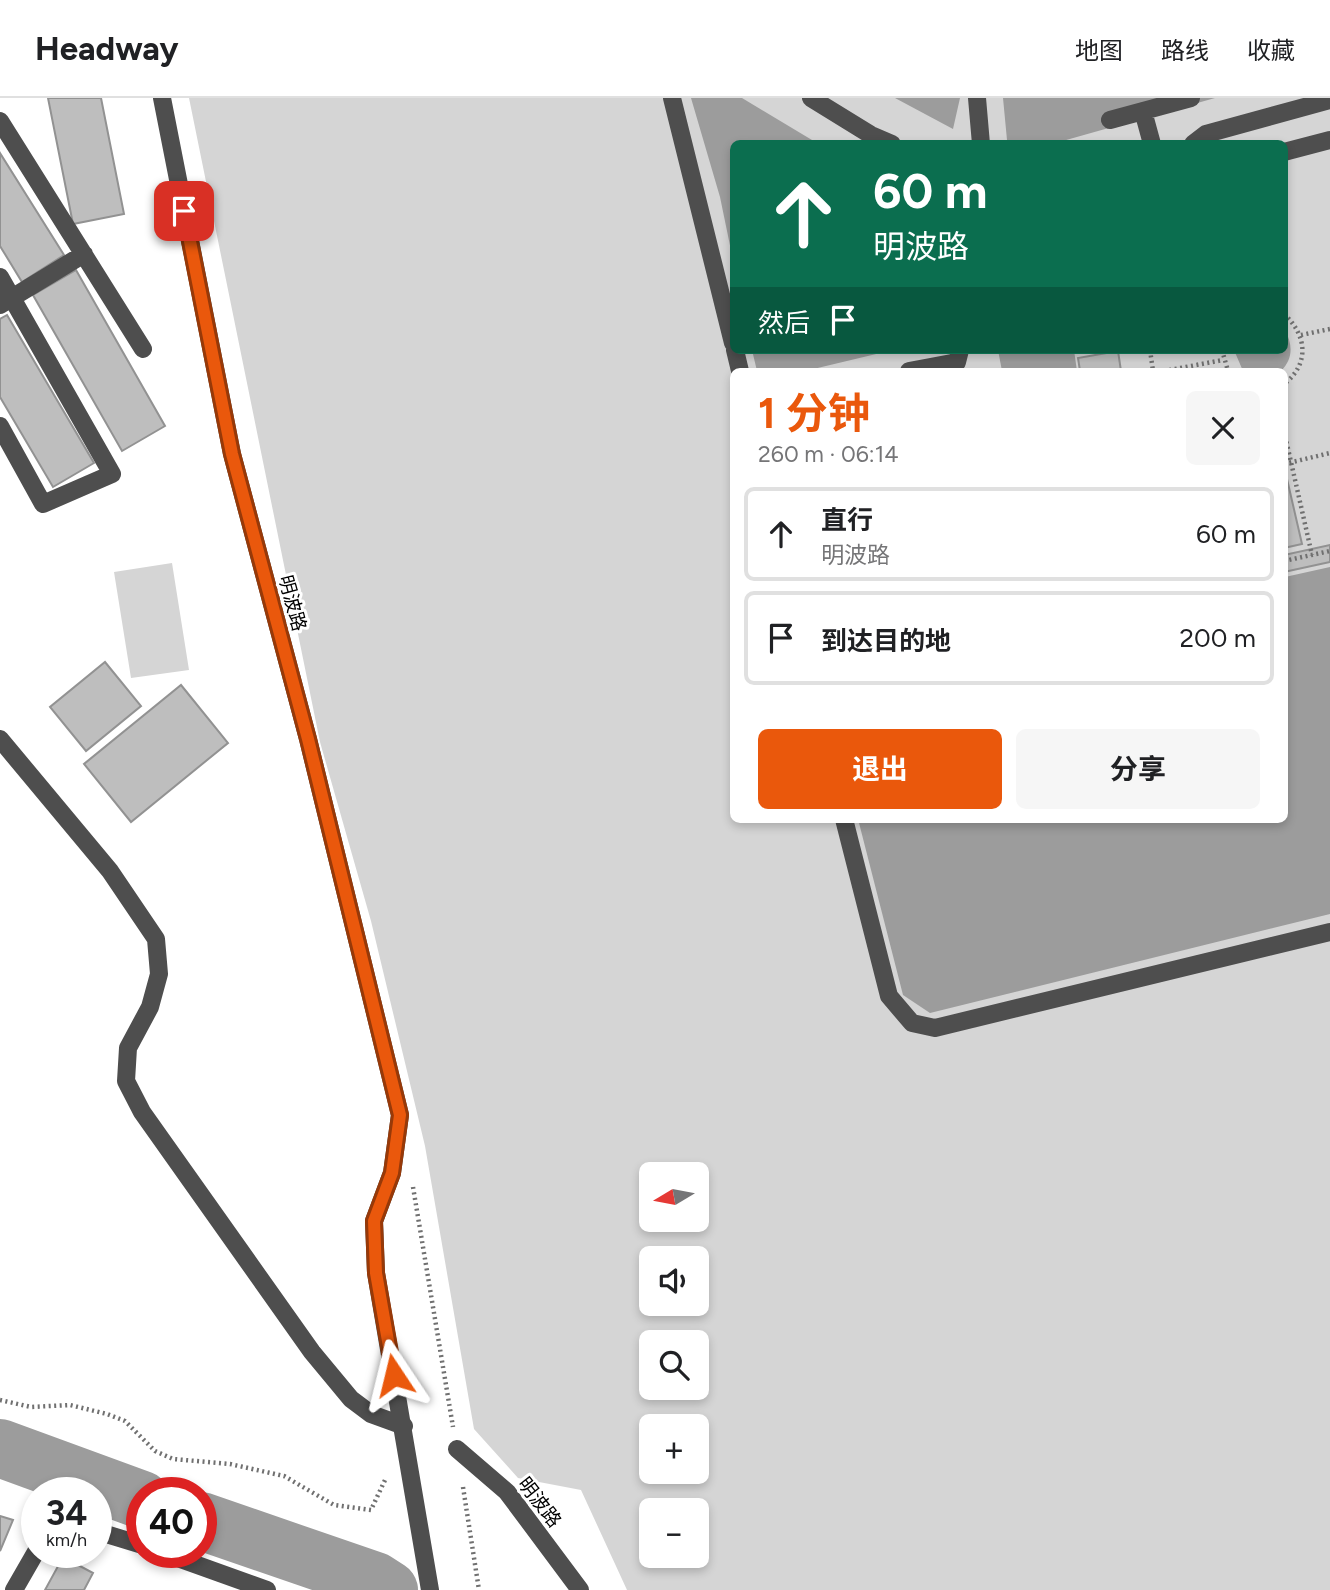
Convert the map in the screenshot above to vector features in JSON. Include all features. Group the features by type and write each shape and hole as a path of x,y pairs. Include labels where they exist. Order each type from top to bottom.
{"street":[{"name":"明波路","path":"162,98 232,454 308,739 400,1115 392,1173 374,1221 376,1273 404,1426"},
{"path":"672,98 730,331"},
{"path":"810,98 883,140"},
{"path":"1110,120 1191,98"},
{"path":"1198,140 1206,134 1330,100"},
{"path":"978,102 981,140"},
{"path":"1143,111 1151,140"},
{"path":"0,121 143,349"},
{"path":"1288,151 1330,140"},
{"path":"6,301 83,254"},
{"path":"0,277 6,301 112,474 43,504 0,426"},
{"path":"925,368 957,362 959,354"},
{"path":"0,739 110,871 156,939 159,974 149,1007 128,1048 126,1081 142,1112 335,1380 351,1399 371,1414 404,1426 430,1590"},
{"path":"845,823 889,996 912,1023 935,1028 1330,933"},
{"name":"明波路","path":"457,1449 507,1492 580,1590"},
{"path":"14,1590 27,1568"},
{"path":"206,1568 267,1590"}],"path":[{"path":"1288,319 1301,335 1302,361 1296,373 1288,380"},
{"path":"1301,335 1330,329"},
{"path":"1222,354 1227,368"},
{"path":"1180,368 1223,360"},
{"path":"1288,447 1312,555"},
{"path":"1288,464 1330,453"},
{"path":"1288,560 1330,551"},
{"path":"411,1176 479,1590"},
{"path":"0,1400 31,1407 70,1405 107,1413 125,1421 155,1451 173,1459 230,1464 284,1476 334,1506 371,1510"}],"shaded area":[{"path":"189,98 1330,98 1330,1590 627,1590 581,1490 518,1478 474,1429 425,1146 371,921 320,742"},
{"path":"691,98 742,98 812,140 730,140 730,245 720,197"},
{"path":"895,98 960,98 953,129"},
{"path":"1003,98 1215,98 1066,140 1007,140"},
{"path":"1288,338 1290,352 1283,368 1242,368 1236,354 1288,354"},
{"path":"753,354 876,354 818,368 756,368"},
{"path":"999,354 1075,354 1077,368 1001,368"},
{"path":"172,563 189,670 131,678 114,572"},
{"path":"1330,567 1330,914 930,1013 903,995 859,823 1288,823 1288,576"}],"building":[{"path":"48,98 101,98 124,214 73,224"},
{"path":"0,153 64,255 22,282 0,246"},
{"path":"76,270 165,426 122,451 33,295"},
{"path":"7,315 94,463 53,487 0,397 0,319"},
{"path":"1118,354 1121,368 1080,368 1078,358"},
{"path":"1288,483 1302,544 1288,547"},
{"path":"1330,545 1330,562 1288,571 1288,554"},
{"path":"105,662 141,706 86,751 50,707"},
{"path":"181,685 228,743 131,822 84,764"},
{"path":"0,1516 13,1520 0,1551"},
{"path":"57,1568 84,1568 93,1573 84,1590 45,1590"}],"waterway":[{"path":"0,1448 126,1494"},
{"path":"217,1527 375,1581 389,1590"}],"route":[{"path":"184,211 232,454 308,739 400,1115 392,1173 374,1221 376,1273 394,1375"}]}
